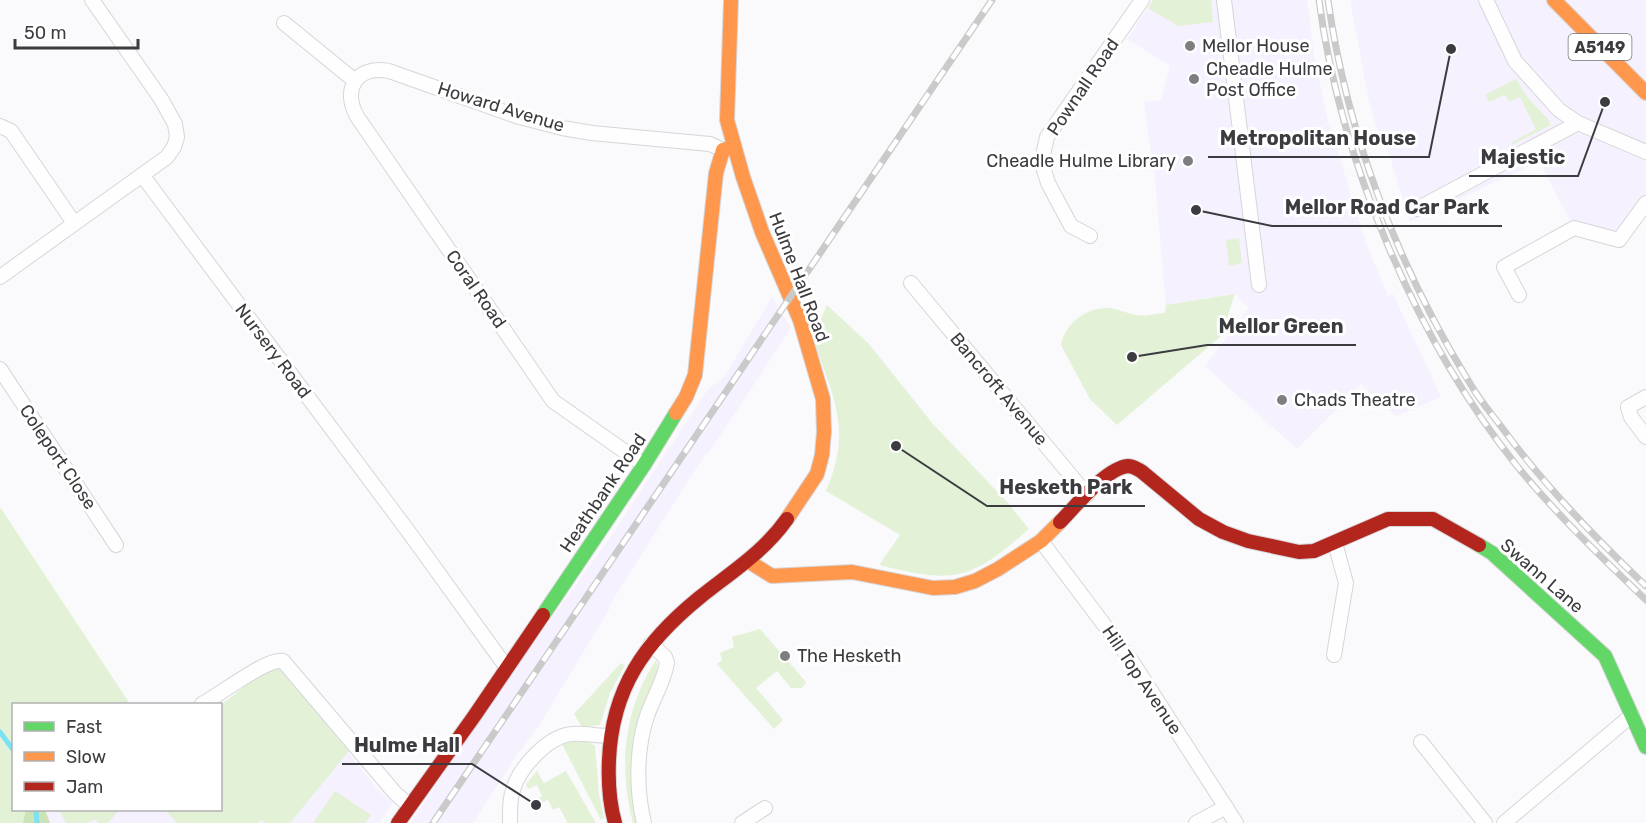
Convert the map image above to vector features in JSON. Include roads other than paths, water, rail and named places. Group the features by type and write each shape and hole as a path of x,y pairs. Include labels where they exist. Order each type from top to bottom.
{"street":[{"path":"0,277 167,157 174,147 177,137 175,124 161,99 92,0"},
{"name":"Hulme Hall Road","path":"615,823 610,806 608,779 610,736 626,683 651,644 698,599 748,561 785,522 817,474 822,455 823,399 800,320 728,148 731,0"},
{"name":"Pownall Road","path":"1090,236 1071,226 1048,183 1043,155 1047,138 1142,0"},
{"path":"1224,0 1259,285"},
{"path":"1486,0 1515,61 1546,97 1578,123 1646,152"},
{"path":"1559,5 1575,0"},
{"name":"A5149","path":"1559,5 1646,93"},
{"path":"284,23 355,81"},
{"name":"Howard Avenue","path":"355,81 362,74 372,70 389,71 516,116 562,128 710,144 728,148"},
{"name":"Coral Road","path":"355,81 350,95 352,109 553,401 644,465"},
{"path":"1417,209 1578,123"},
{"path":"0,126 11,131 74,223"},
{"name":"Heathbank Road","path":"398,823 507,668 644,465 686,398 694,380 716,173 728,148"},
{"name":"Nursery Road","path":"142,175 408,531 507,668"},
{"path":"1519,295 1504,267 1574,228 1619,240 1646,203"},
{"name":"Bancroft Avenue","path":"911,283 1087,495"},
{"name":"Coleport Close","path":"0,369 116,545"},
{"path":"1646,397 1624,404 1646,437"},
{"name":"Swann Lane","path":"748,561 772,576 852,572 933,588 955,587 975,581 998,569 1041,541 1108,474 1117,469 1132,466 1199,519 1222,532 1248,541 1299,552 1314,551 1388,519 1433,519 1492,553 1605,656 1646,747"},
{"name":"Hill Top Avenue","path":"1041,541 1133,663 1236,823"},
{"path":"1334,655 1346,583 1335,543"},
{"path":"644,823 640,789 641,741 646,720 667,663 665,657 651,644"},
{"path":"205,703 263,666 277,660 283,661 395,793 410,806"},
{"path":"1504,823 1632,715"},
{"path":"510,823 513,789 523,771 547,743 571,734 610,736"},
{"path":"1420,742 1485,823"},
{"path":"1196,823 1226,807"},
{"path":"742,823 765,808"}],"waterway":[{"path":"0,732 12,748"},
{"path":"36,811 37,823"}],"railway":[{"path":"433,823 992,0"},
{"path":"1319,0 1329,61 1364,185 1388,246 1446,363 1480,416 1532,484 1579,535 1646,600"},
{"path":"1328,0 1348,101 1363,151 1399,248 1445,341 1478,395 1516,447 1588,529 1646,586"}],"place":[{"name":"Mellor House","path":"1190,46"},
{"name":"Metropolitan House","path":"1451,49"},
{"name":"Cheadle Hulme Post Office","path":"1194,79"},
{"name":"Majestic","path":"1605,102"},
{"name":"Cheadle Hulme Library","path":"1188,161"},
{"name":"Mellor Road Car Park","path":"1196,210"},
{"name":"Mellor Green","path":"1132,357"},
{"name":"Chads Theatre","path":"1282,400"},
{"name":"Hesketh Park","path":"896,446"},
{"name":"The Hesketh","path":"785,656"},
{"name":"Hulme Hall","path":"536,805"}]}
